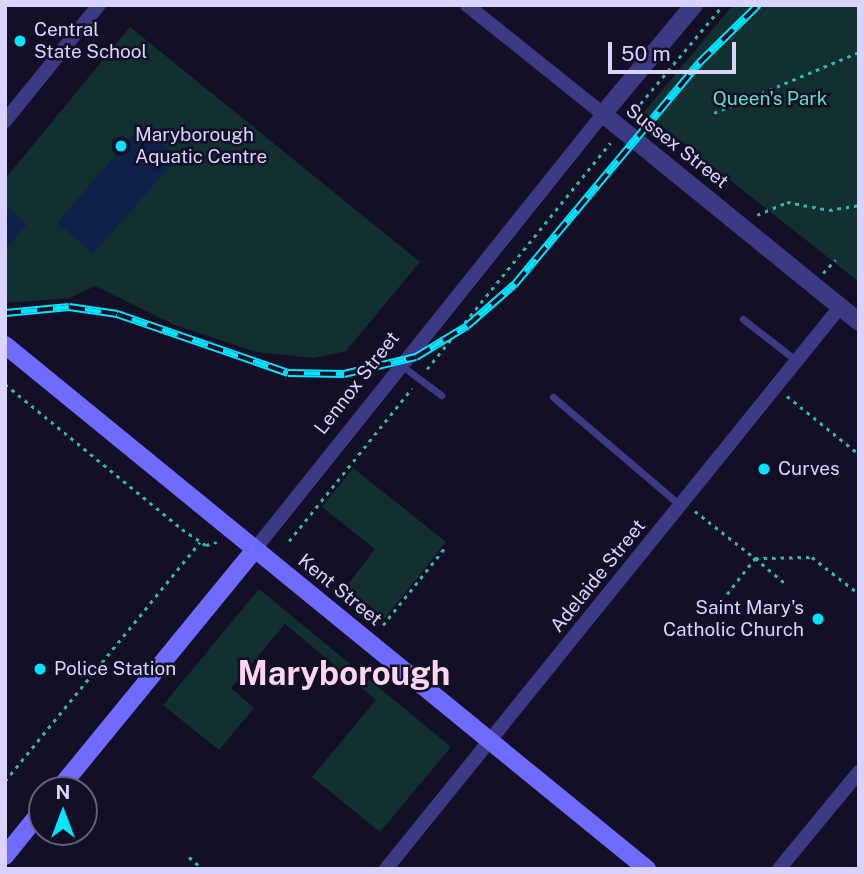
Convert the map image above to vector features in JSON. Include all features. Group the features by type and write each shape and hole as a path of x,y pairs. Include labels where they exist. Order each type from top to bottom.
{"main road":[{"name":"Kent Street","path":"5,345 647,869"},
{"name":"Lennox Street","path":"69,776 255,549"},
{"path":"5,856 28,827"}],"street":[{"path":"5,121 99,5"},
{"name":"Sussex Street","path":"467,5 859,321"},
{"name":"Lennox Street","path":"255,549 398,364 694,5"},
{"name":"Adelaide Street","path":"386,869 680,505 794,359 840,307"},
{"path":"779,869 859,772"}],"lane":[{"path":"743,319 794,359"},
{"path":"398,364 440,395"},
{"path":"553,397 680,505"}],"path":[{"path":"635,110 723,5"},
{"path":"714,113 859,52"},
{"path":"289,541 610,143"},
{"path":"745,228 760,211 787,202 829,210 859,205"},
{"path":"822,274 835,260"},
{"path":"5,384 200,542 217,542"},
{"path":"774,385 859,454"},
{"path":"702,516 784,582"},
{"path":"5,781 200,542"},
{"path":"383,625 447,545"},
{"path":"755,558 812,557 859,594"},
{"path":"726,594 755,558"},
{"path":"189,857 203,869"}],"green space":[{"name":"Queen's Park","path":"733,5 859,5 859,282 644,112"},
{"path":"130,27 420,262 346,351 314,358 256,352 175,325 95,286 70,298 5,303 5,179"},
{"path":"353,468 446,542 385,618 346,587 375,549 322,507"},
{"path":"259,589 451,747 380,832 312,777 376,700 285,624 231,688 254,708 219,750 163,705"}],"water":[{"path":"141,126 177,157 93,254 57,223"},
{"path":"5,205 27,224 5,250"}],"railway":[{"path":"5,313 69,307 117,314 288,373 344,374 416,357 467,326 515,284 699,63 758,5"}],"place":[{"name":"Central State School","path":"20,41"},
{"name":"Maryborough Aquatic Centre","path":"121,146"},
{"name":"Curves","path":"764,469"},
{"name":"Saint Mary's Catholic Church","path":"818,619"},
{"name":"Police Station","path":"40,669"}],"district":[{"name":"Maryborough","path":"344,674"}]}
